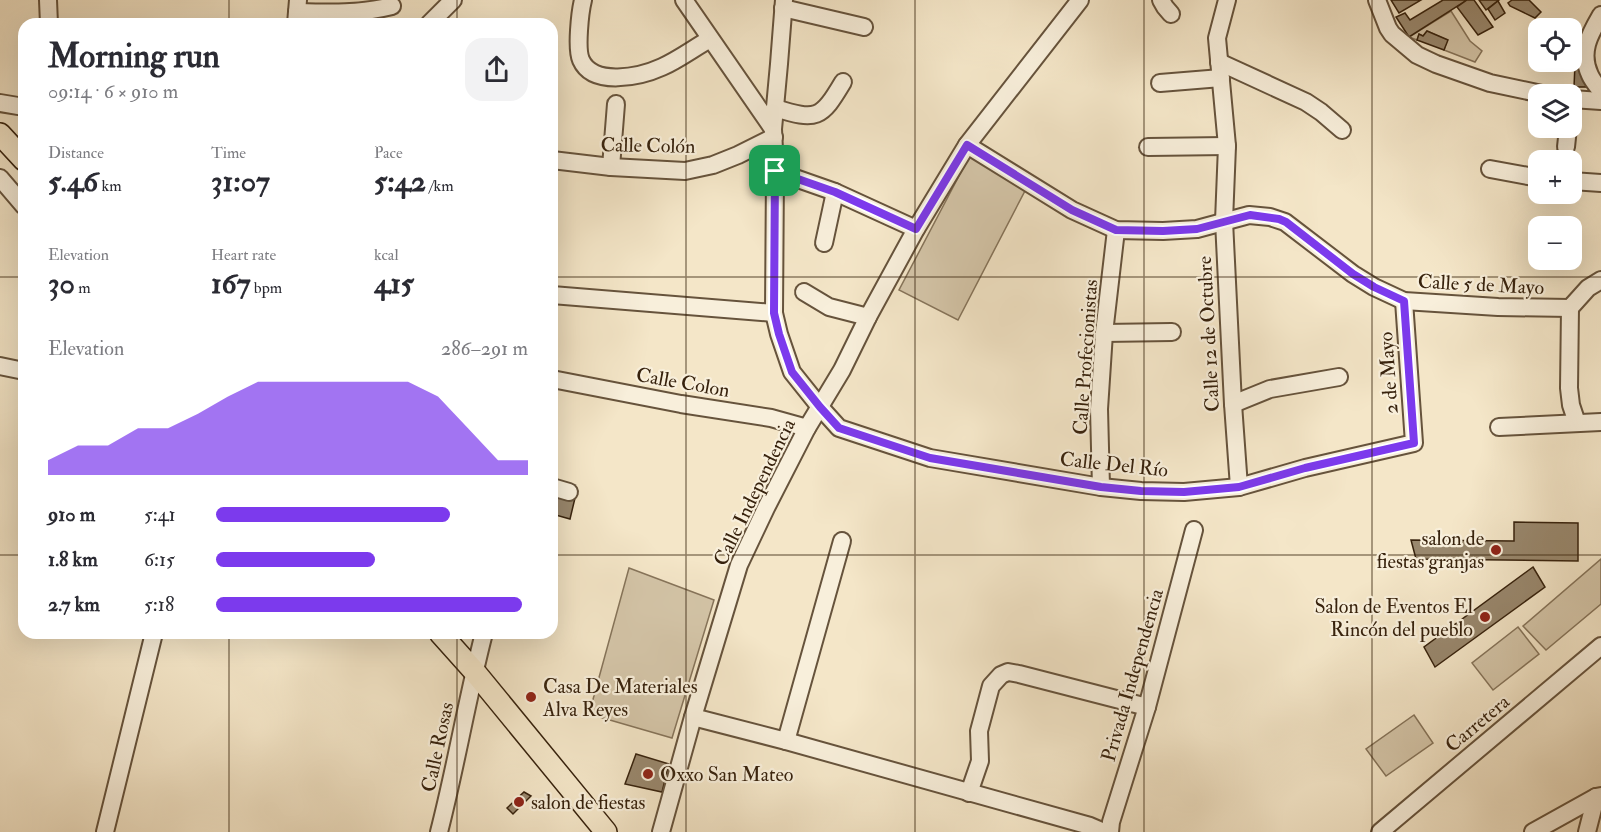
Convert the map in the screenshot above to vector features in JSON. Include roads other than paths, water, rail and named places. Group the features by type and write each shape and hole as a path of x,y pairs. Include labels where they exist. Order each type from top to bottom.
{"main road":[{"path":"0,134 18,154"},
{"path":"445,639 606,832"}],"street":[{"path":"48,0 49,18"},
{"path":"435,18 453,0"},
{"path":"583,0 579,56 586,68 600,76 611,78 635,76 661,68 710,39"},
{"path":"684,0 773,133"},
{"name":"Calle Independencia","path":"661,832 739,565 766,508 916,229 967,145 1080,0"},
{"path":"1161,0 1171,14"},
{"name":"Calle 12 de Octubre","path":"1227,0 1217,38 1227,146 1224,221 1239,487"},
{"path":"1377,0 1392,34 1417,55 1490,83 1528,91"},
{"path":"783,4 864,27"},
{"name":"Calle Del Río","path":"783,4 773,133 774,313 792,372 839,428 930,458 1101,487 1141,491 1184,492 1239,487 1305,468 1414,443"},
{"path":"297,12 349,13 392,6"},
{"path":"1601,15 1588,37 1586,51 1586,63 1590,75 1601,91"},
{"path":"1160,83 1220,70 1306,102 1342,130"},
{"path":"775,108 803,115 815,115 830,103 843,82"},
{"path":"1582,100 1601,101"},
{"path":"0,103 18,106"},
{"path":"611,167 616,104"},
{"name":"Calle Colón","path":"558,161 611,167 685,171 713,165 738,155 773,133"},
{"path":"1566,147 1567,138"},
{"name":"Calle 5 de Mayo","path":"967,145 1072,210 1116,230 1197,229 1250,215 1270,217 1286,222 1353,274 1404,301 1498,307 1570,308 1588,288 1601,280"},
{"path":"1148,147 1227,146"},
{"path":"1490,169 1528,176"},
{"path":"775,171 835,192 916,229"},
{"path":"0,178 18,199"},
{"path":"1582,182 1601,183"},
{"path":"824,243 835,192"},
{"name":"Calle Profecionistas","path":"1101,487 1100,409 1104,333 1116,230"},
{"path":"804,292 829,307 868,317"},
{"path":"558,295 774,313"},
{"name":"2 de Mayo","path":"1404,301 1414,443"},
{"path":"1570,308 1569,388 1571,405 1577,423"},
{"path":"1104,333 1172,332"},
{"path":"0,366 18,370"},
{"path":"1233,404 1270,389 1339,377"},
{"name":"Calle Colon","path":"558,380 681,404 771,418 807,428"},
{"path":"1499,428 1601,422"},
{"path":"558,489 569,492"},
{"name":"Privada Independencia","path":"1110,832 1111,822 1147,707 1194,530"},
{"path":"786,741 842,541"},
{"path":"105,832 153,639"},
{"name":"Calle Rosas","path":"439,832 482,639"},
{"name":"Carretera","path":"1380,832 1601,646"},
{"path":"969,793 980,761 979,731 991,686 1000,675 1008,672 1019,674 1147,707"},
{"path":"693,717 1090,826 1104,832"},
{"path":"1533,832 1599,796"},
{"path":"1587,832 1599,796"}],"place":[{"name":"salon de fiestas granjas","path":"1496,550"},
{"name":"Salon de Eventos El Rincón del pueblo","path":"1485,617"},
{"name":"Casa De Materiales Alva Reyes","path":"531,697"},
{"name":"Oxxo San Mateo","path":"648,774"},
{"name":"salon de fiestas","path":"519,802"}]}
